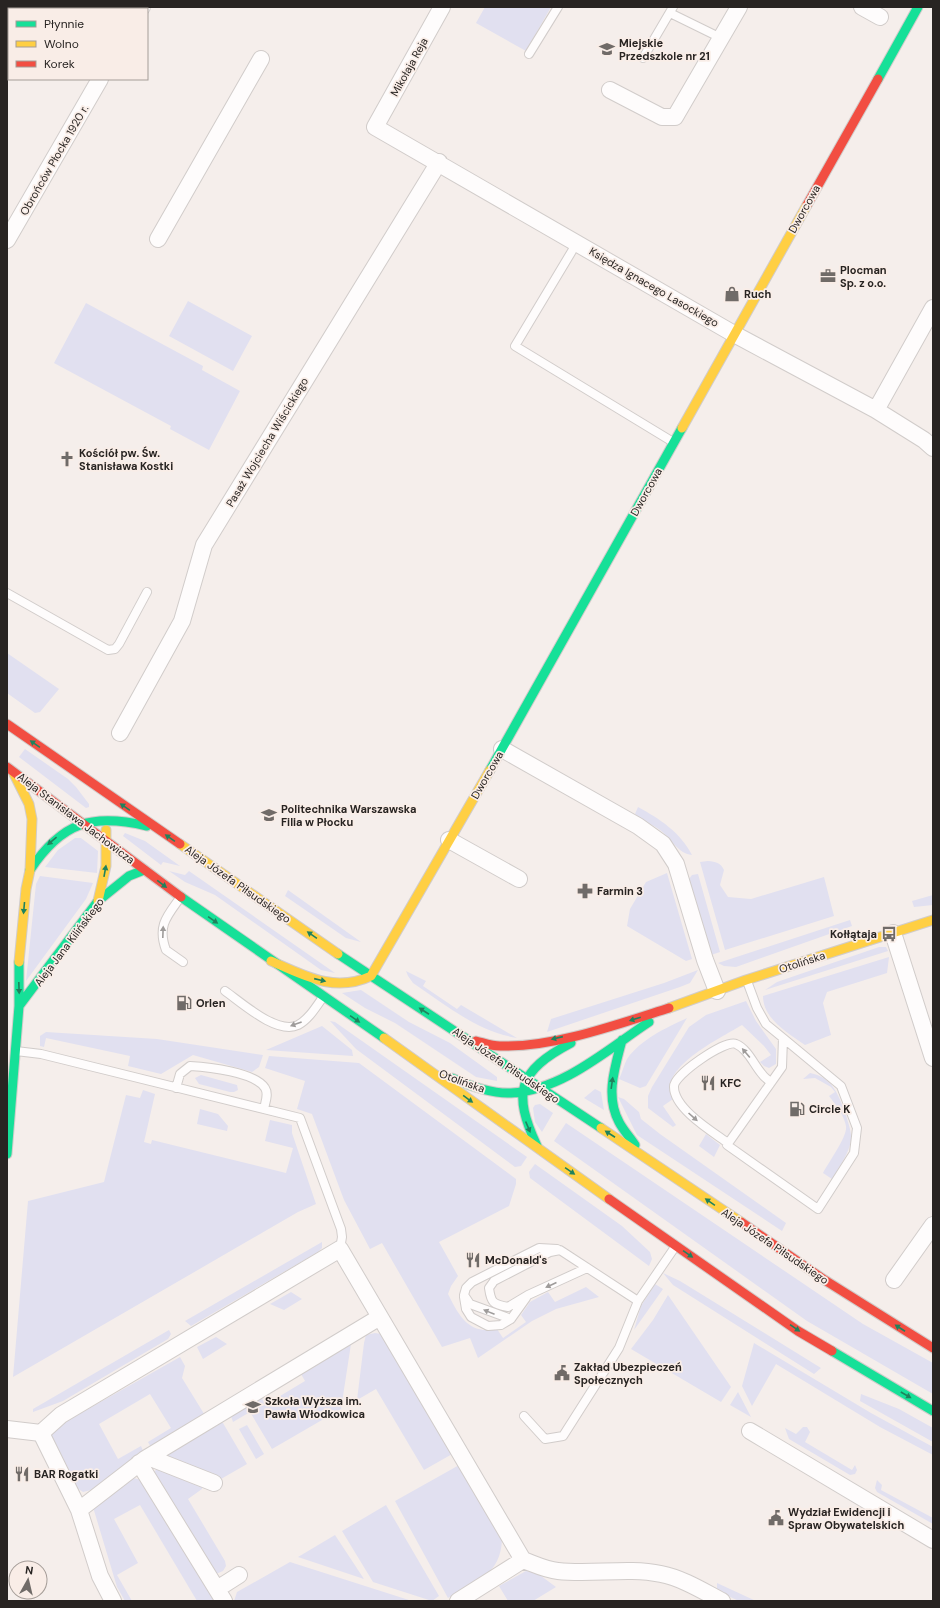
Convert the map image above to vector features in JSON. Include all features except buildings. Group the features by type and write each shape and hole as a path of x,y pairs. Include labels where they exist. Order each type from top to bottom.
{"main road":[{"name":"Dworcowa","path":"371,976 502,749 918,7"},
{"path":"7,724 83,777 94,795"},
{"path":"9,769 26,796 31,811 30,870"},
{"name":"Aleja Stanisława Jachowicza","path":"9,769 83,822 144,870"},
{"name":"Aleja Józefa Piłsudskiego","path":"83,777 371,976 643,1155 823,1279 933,1348"},
{"path":"30,870 41,852 52,841 83,822 105,816 138,823 157,829"},
{"path":"98,901 106,866 107,841 105,816"},
{"name":"Aleja Jana Kilińskiego","path":"7,1154 16,1050 13,1005 26,888 30,870"},
{"path":"144,870 270,961 425,1067 675,1246 798,1331 933,1411"},
{"name":"Aleja Jana Kilińskiego","path":"13,1005 98,901 129,876 144,870"},
{"name":"Otolińska","path":"456,1032 477,1041 498,1046 512,1046 533,1044 596,1031 672,1007 746,980 933,920"},
{"path":"270,961 314,979 336,984 360,982 371,976"},
{"name":"Otolińska","path":"425,1067 467,1084 490,1091 511,1093 524,1091 539,1087 573,1072 672,1007"},
{"name":"Otolińska","path":"538,1149 524,1119 524,1091 526,1078 539,1061 547,1055 596,1031"},
{"path":"622,1040 611,1083 612,1102 618,1120 643,1155"}],"street":[{"name":"Mikołaja Reja","path":"375,127 442,7"},
{"path":"610,90 662,117 675,117 739,7"},
{"path":"862,7 880,17"},
{"path":"158,239 261,59"},
{"name":"Obrońców Płocka 1920 r.","path":"7,240 99,80"},
{"name":"Księdza Ignacego Lasockiego","path":"375,127 439,162 734,334 876,410 924,440 933,448"},
{"name":"Pasaż Wojciecha Wiścickiego","path":"120,733 182,621 204,545 439,162"},
{"path":"876,410 932,310"},
{"path":"502,749 638,826 663,844 676,864 705,960 717,991"},
{"path":"450,840 519,879"},
{"path":"893,933 933,1058"},
{"path":"894,1280 933,1225"},
{"path":"7,1429 41,1433 61,1415 340,1249 523,1560 556,1571 585,1573 626,1570 661,1574 690,1584 722,1601"},
{"path":"79,1510 144,1460 380,1317"},
{"path":"750,1431 933,1540"},
{"path":"41,1433 79,1510 100,1576 113,1601"},
{"path":"144,1460 214,1483"},
{"path":"144,1460 220,1595 239,1575"},
{"path":"458,1601 523,1560"}],"lane":[{"path":"529,54 558,7"},
{"path":"643,58 671,10 721,38"},
{"path":"576,242 515,346 674,443"},
{"path":"7,593 108,650 115,649 119,644 147,592"},
{"path":"181,897 163,923 162,932 166,950 183,962"},
{"path":"746,980 757,1008 766,1024 783,1038 841,1086 857,1128 854,1153 818,1209 726,1145 782,1067 783,1038"},
{"path":"225,991 273,1024 284,1027 297,1025 304,1020 311,1014 323,997"},
{"path":"728,1143 688,1114 674,1091 676,1079 687,1069 724,1045 733,1043 741,1047 762,1075 772,1082"},
{"path":"16,1050 41,1054 300,1118 341,1229 342,1237 340,1249"},
{"path":"176,1088 180,1074 190,1066 222,1070 247,1076 266,1088 264,1109"},
{"path":"524,1416 545,1439 563,1436 619,1348 638,1301 675,1246"},
{"path":"528,1296 512,1319 501,1325 488,1326 471,1317 466,1310 464,1295 466,1288 472,1282 539,1248 551,1247 560,1250 638,1301"},
{"path":"560,1250 550,1252 494,1281 489,1288 490,1299 496,1304 508,1307 587,1268"},
{"path":"464,1295 470,1304 512,1319"}],"shaded area":[{"path":"485,7 551,7 526,51 476,23"},
{"path":"188,301 252,336 233,371 169,336"},
{"path":"86,303 203,366 202,370 240,391 209,450 170,429 171,426 54,363"},
{"path":"7,653 59,689 40,712 35,713 7,693"},
{"path":"25,749 68,779 89,804 89,807 86,808 19,757"},
{"path":"638,807 669,827 682,839 692,855 682,851 664,833 638,817 635,814"},
{"path":"125,833 145,841 180,866 163,862 161,865 123,836"},
{"path":"75,838 81,838 98,851 97,873 45,867 58,850"},
{"path":"708,861 718,863 724,870 720,885 728,897 751,899 824,877 834,916 725,950 700,862"},
{"path":"169,871 185,875 189,871 335,973 321,970 215,895 185,882"},
{"path":"667,873 692,959 686,961 627,926 630,909 646,882"},
{"path":"698,874 720,952 711,955 689,879 692,875"},
{"path":"40,876 93,883 86,899 26,981 36,884"},
{"path":"288,890 361,942 346,938 285,896"},
{"path":"933,895 933,905 914,907 912,901"},
{"path":"850,920 852,926 736,967 724,966 718,963"},
{"path":"879,947 886,947 888,951 765,990 777,982"},
{"path":"889,957 887,973 827,992 823,1003 831,1035 805,1045 778,1025 767,1012 763,996"},
{"path":"698,970 690,983 547,1032 551,1019 664,983"},
{"path":"406,971 426,981 423,986 457,1009 461,1005 517,1038 488,1030 462,1016 413,983"},
{"path":"361,990 409,1022 450,1043 497,1077 497,1081 476,1077 395,1023 365,1008 342,993"},
{"path":"746,1001 756,1021 776,1049 776,1064 769,1068 760,1062 771,1055 764,1046 742,1025 706,1046 681,1066 673,1077 670,1088 673,1099 663,1106 676,1125 673,1127 648,1108 648,1096 652,1087 689,1027 706,1015"},
{"path":"687,1018 646,1086 640,1088 619,1079 627,1059 639,1046 654,1035"},
{"path":"330,1021 335,1022 527,1157 521,1166 515,1167 356,1049"},
{"path":"322,1026 352,1050 353,1056 266,1050"},
{"path":"46,1032 157,1039 263,1055 259,1067 252,1072 193,1055 161,1074 128,1066 130,1056 46,1038 44,1047 40,1046 40,1036"},
{"path":"269,1056 359,1063 516,1179 516,1184 509,1206 439,1242 458,1276 451,1286 448,1294 456,1310 466,1322 479,1329 497,1329 503,1338 526,1322 521,1315 530,1302 548,1292 555,1302 586,1287 599,1297 556,1309 532,1321 478,1358 470,1338 442,1347 382,1243 370,1249 344,1200 312,1114 297,1109 305,1081 265,1068"},
{"path":"810,1073 818,1075 830,1083 834,1088 838,1094 846,1115 850,1131 850,1145 832,1179 823,1173 841,1143 846,1126 842,1114 829,1096 835,1092 831,1087 815,1078 803,1079"},
{"path":"201,1075 237,1085 238,1090 230,1092 199,1084 195,1078"},
{"path":"595,1089 601,1092 604,1110 584,1098"},
{"path":"143,1090 155,1094 144,1142 151,1144 152,1140 286,1173 293,1148 265,1141 270,1120 292,1125 292,1133 316,1204 298,1212 13,1377 28,1201 104,1182 126,1095 140,1098"},
{"path":"618,1097 624,1099 639,1112 641,1119 660,1134 786,1223 782,1231 637,1135"},
{"path":"540,1104 553,1113 542,1132 535,1122 533,1108 535,1105"},
{"path":"200,1109 218,1114 228,1126 227,1131 197,1124"},
{"path":"566,1123 863,1324 933,1363 933,1394 807,1321 554,1141"},
{"path":"706,1134 720,1145 714,1157 699,1146"},
{"path":"535,1164 622,1226 650,1252 652,1259 649,1266 530,1178 529,1172"},
{"path":"322,1242 322,1248 318,1252 191,1326 185,1321"},
{"path":"663,1273 680,1281 821,1368 814,1374 673,1285"},
{"path":"655,1284 663,1289 634,1330 641,1306"},
{"path":"291,1292 302,1299 284,1310 270,1304"},
{"path":"668,1295 731,1387 721,1402 631,1349 653,1320"},
{"path":"169,1330 171,1334 168,1339 63,1401 33,1412 33,1409"},
{"path":"375,1333 381,1334 454,1453 424,1470 376,1389 357,1400 366,1335"},
{"path":"216,1337 227,1344 203,1359 197,1347"},
{"path":"754,1343 871,1413 933,1447 933,1455 880,1427 776,1364 752,1406 742,1386"},
{"path":"351,1344 341,1409 272,1449 250,1412 233,1422 231,1416 233,1413 261,1396 265,1405 305,1381 301,1374"},
{"path":"180,1357 185,1366 182,1378 206,1417 152,1449 148,1442 171,1428 150,1394 99,1424 118,1459 141,1446 144,1453 99,1488 83,1492 77,1488 50,1435 51,1430"},
{"path":"738,1392 751,1417 730,1405"},
{"path":"861,1394 899,1409 933,1428 933,1442 860,1401"},
{"path":"220,1421 223,1423 247,1464 221,1479 166,1455"},
{"path":"247,1425 264,1454 256,1459 239,1429"},
{"path":"803,1427 807,1427 810,1432 805,1442 852,1470 855,1465 857,1470 855,1474 850,1475 789,1439 785,1428 796,1434"},
{"path":"461,1464 502,1539 497,1561 492,1569 477,1582 448,1598 395,1501"},
{"path":"156,1469 203,1485 202,1489 188,1499 225,1561 226,1566 223,1571 216,1574 154,1474"},
{"path":"133,1478 142,1480 216,1601 197,1601 140,1505 114,1519 138,1563 117,1575 132,1601 125,1601 117,1587 93,1507"},
{"path":"877,1480 882,1485 881,1490 933,1518 933,1524 877,1492 875,1488"},
{"path":"386,1505 439,1596 432,1601 373,1582 342,1531"},
{"path":"335,1535 364,1579 298,1557"},
{"path":"290,1562 412,1601 234,1601 237,1592"},
{"path":"526,1571 537,1573 556,1587 533,1601 508,1601 499,1586"},
{"path":"717,1583 756,1601 739,1601 717,1591"}],"traffic: fast":[{"path":"878,79 918,7"},
{"path":"490,770 682,428"},
{"path":"30,870 54,841 80,825 110,821 127,822 147,826"},
{"path":"19,1006 98,901 129,876 144,870"},
{"path":"181,897 384,1038"},
{"path":"338,954 601,1128"},
{"path":"7,1154 19,1006 19,962"},
{"path":"452,1078 473,1087 488,1091 511,1093 530,1090 567,1076 601,1056 649,1022"},
{"path":"622,1040 614,1071 612,1092 613,1102 615,1112 622,1128 635,1145"},
{"path":"537,1146 524,1111 523,1097 525,1085 530,1074 540,1063 553,1053 571,1043"},
{"path":"832,1351 933,1411"}],"traffic: slow":[{"path":"682,428 807,205"},
{"path":"271,961 308,977 333,983 358,981 371,976 490,770"},
{"path":"14,774 29,804 32,819 30,870 26,889 19,962"},
{"path":"98,901 106,866 106,830"},
{"path":"180,844 338,954"},
{"path":"669,1008 746,980 933,920"},
{"path":"384,1038 609,1199"},
{"path":"601,1128 741,1222"}],"traffic: jam":[{"path":"807,205 878,79"},
{"path":"7,724 180,844"},
{"path":"7,767 181,897"},
{"path":"476,1041 500,1046 520,1046 541,1043 585,1034 669,1008"},
{"path":"609,1199 798,1331 832,1351"},
{"path":"741,1222 823,1279 933,1348"}],"place":[{"name":"Miejskie Przedszkole nr 21","path":"607,49"},
{"name":"Plocman Sp. z o.o.","path":"828,276"},
{"name":"Ruch","path":"732,294"},
{"name":"Kościół pw. Św. Stanisława Kostki","path":"67,459"},
{"name":"Politechnika Warszawska Filia w Płocku","path":"269,815"},
{"name":"Farmin 3","path":"585,891"},
{"name":"Kołłątaja","path":"889,934"},
{"name":"Orlen","path":"184,1003"},
{"name":"KFC","path":"708,1083"},
{"name":"Circle K","path":"797,1109"},
{"name":"McDonald's","path":"473,1260"},
{"name":"Zakład Ubezpieczeń Społecznych","path":"562,1373"},
{"name":"Szkoła Wyższa im. Pawła Włodkowica","path":"253,1407"},
{"name":"BAR Rogatki","path":"22,1474"},
{"name":"Wydział Ewidencji i Spraw Obywatelskich","path":"776,1518"}]}
